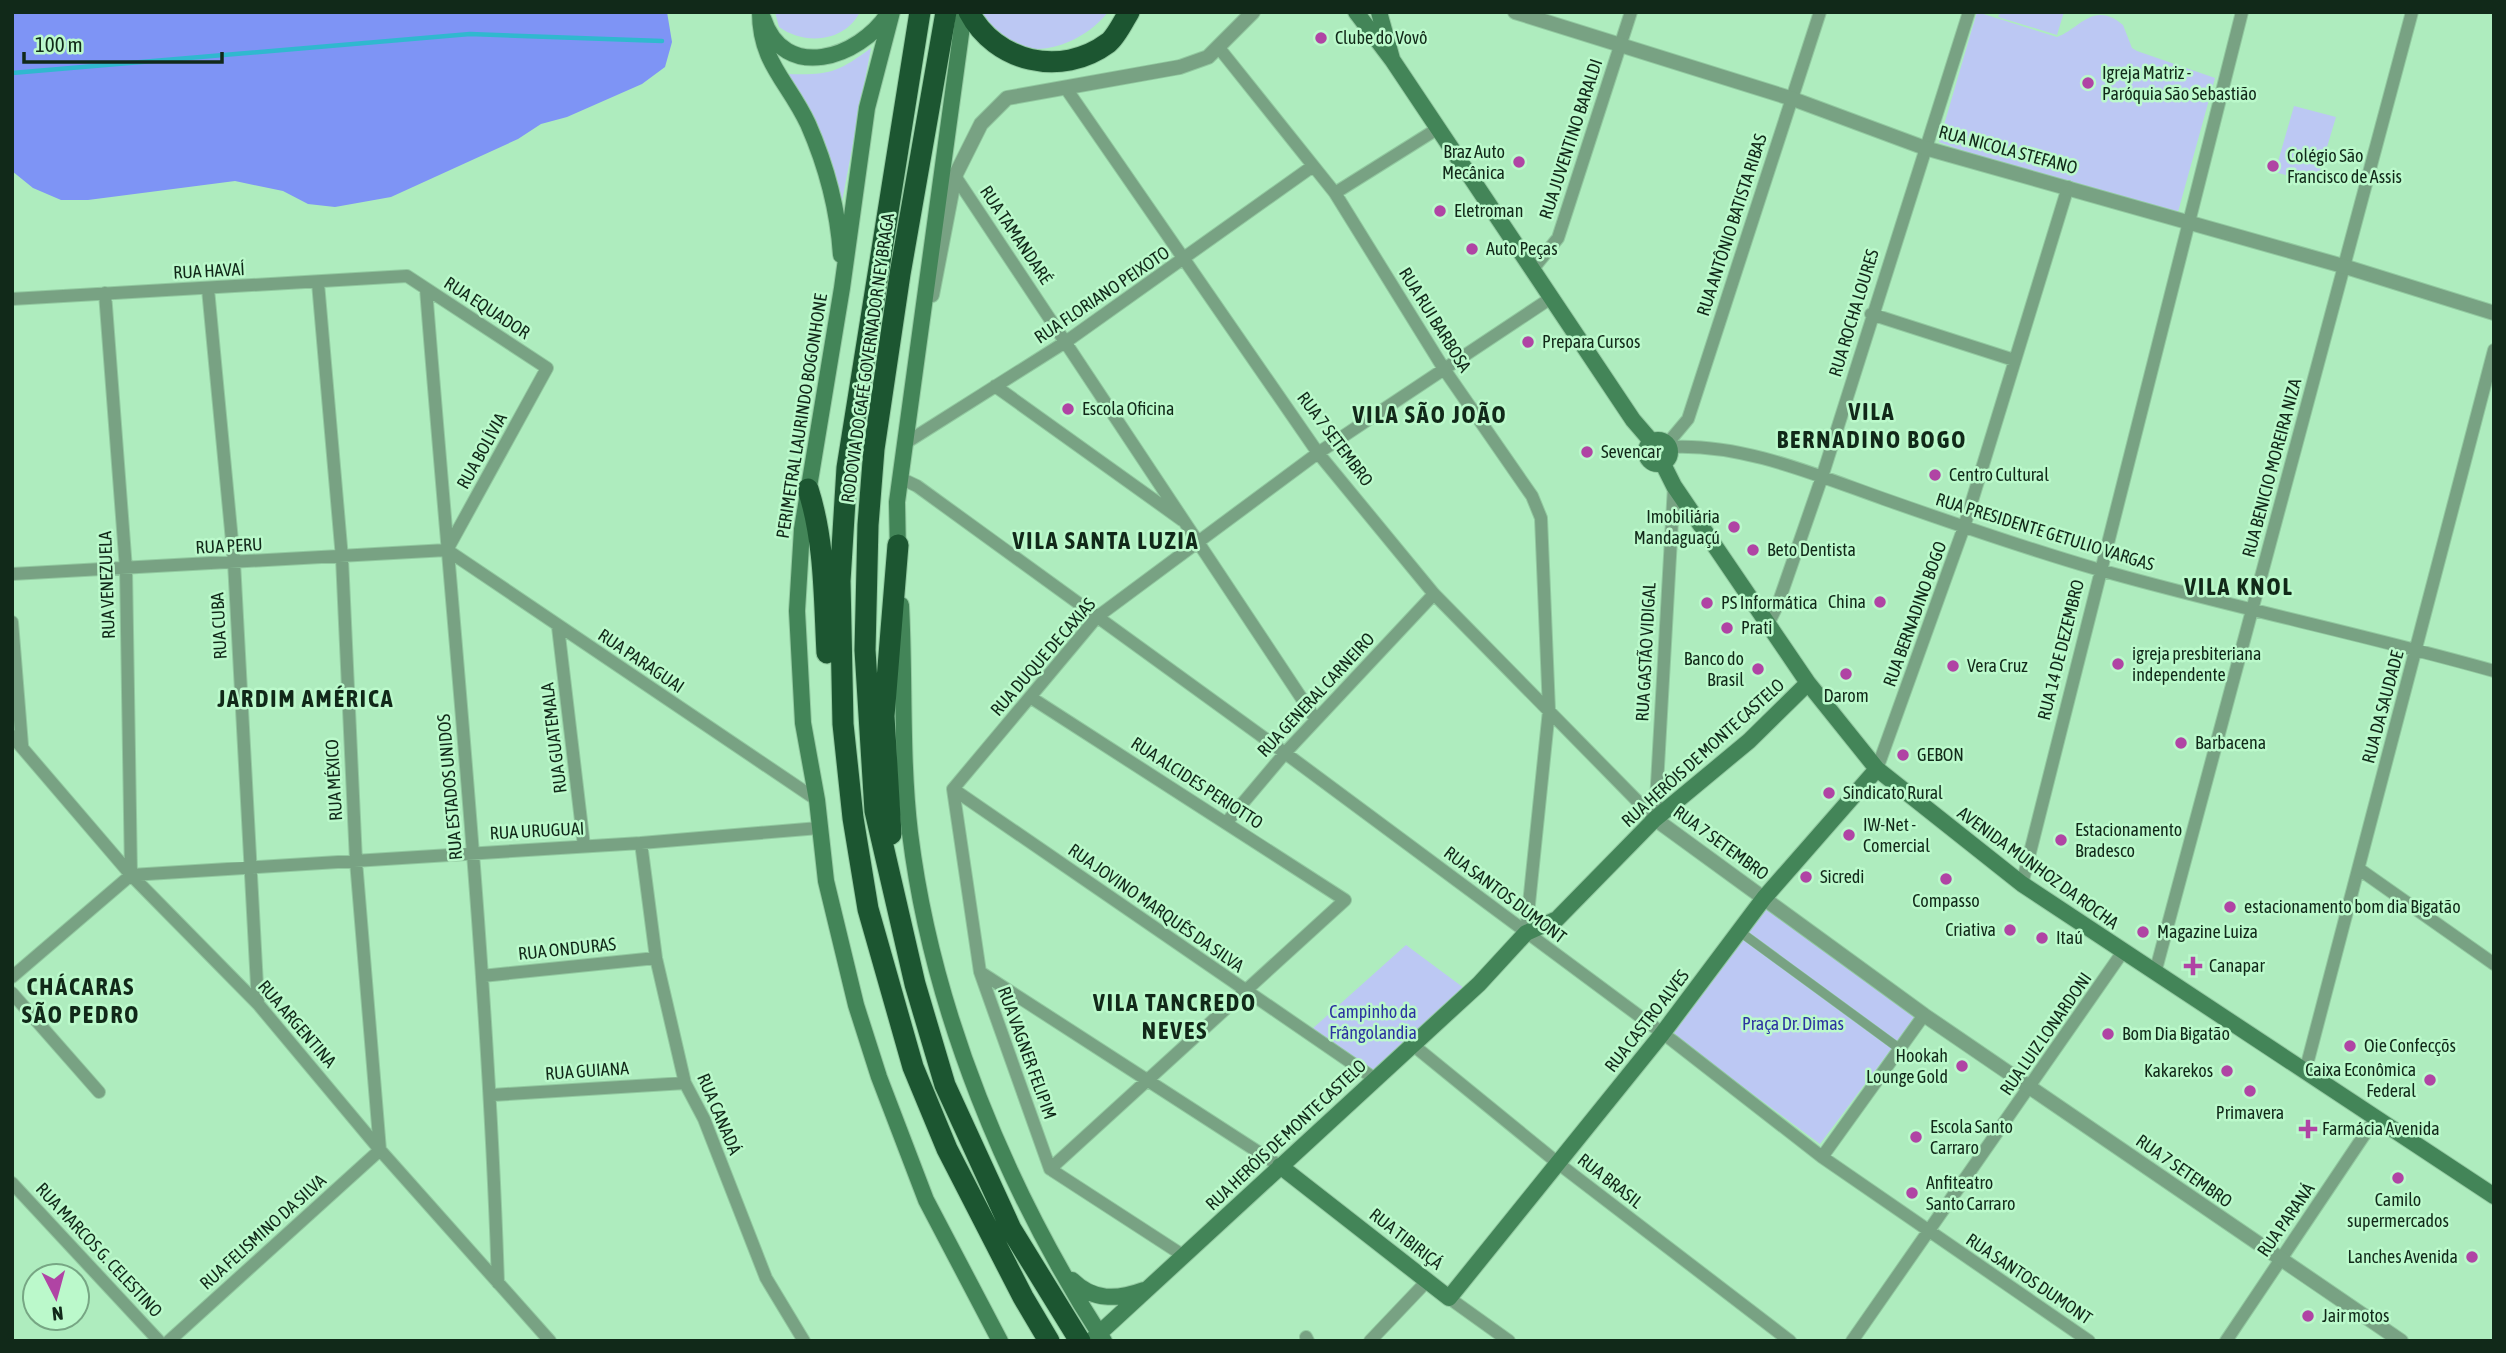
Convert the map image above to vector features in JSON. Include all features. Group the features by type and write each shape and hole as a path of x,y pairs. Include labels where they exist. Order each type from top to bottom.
{"highway":[{"name":"RODOVIA DO CAFÉ GOVERNADOR NEY BRAGA","path":"920,12 847,468 840,580 843,724 858,852 868,909 913,1067 947,1149 1023,1297 1049,1341"},
{"name":"RODOVIA DO CAFÉ GOVERNADOR NEY BRAGA","path":"946,12 898,287 874,449 868,524 865,650 875,811 915,984 945,1085 958,1117 1011,1229 1094,1339"},
{"path":"969,12 976,26 998,48 1038,62 1069,61 1110,42 1129,12"},
{"path":"808,489 816,514 822,566 831,718 844,805 858,852"},
{"path":"893,892 884,716 898,545"}],"main road":[{"path":"760,12 765,26 782,48 799,55 820,58 841,54 862,43 878,30 891,12"},
{"path":"760,12 765,53 790,90 808,125 825,170 837,223 842,288"},
{"name":"PERIMETRAL LAURINDO BOGONHONE","path":"891,12 867,108 842,288 802,529 797,611 803,723 817,800 826,881 853,993 895,1125 926,1200 1000,1341"},
{"path":"964,12 897,502 907,796 914,859 929,933 968,1073 1094,1339"},
{"path":"1356,12 1393,61 1633,420 1663,444 1669,458 1663,464 1651,463 1647,448 1663,444"},
{"path":"1379,12 1393,61"},
{"name":"AVENIDA MUNHOZ DA ROCHA","path":"1663,464 1674,486 1808,683 1877,769 2022,884 2122,953 2494,1196"},
{"name":"RUA HERÓIS DE MONTE CASTELO","path":"1094,1339 1479,984 1526,933 1557,919 1655,819 1749,741 1808,683"},
{"name":"RUA CASTRO ALVES","path":"1449,1298 1662,1034 1764,898 1877,769"},
{"name":"RUA TIBIRIÇÁ","path":"1280,1166 1449,1298"},
{"path":"1061,1266 1074,1282 1095,1296 1119,1297 1150,1287"}],"street":[{"path":"912,390 955,176 981,124 1007,98 1180,66 1208,57 1253,12"},
{"name":"RUA NICOLA STEFANO","path":"1516,12 1793,99 1926,148 2343,266 2494,313"},
{"name":"RUA JUVENTINO BARALDI","path":"1532,270 1558,238 1631,12"},
{"name":"RUA ANTÔNIO BATISTA RIBAS","path":"1663,444 1688,419 1820,12"},
{"name":"RUA ROCHA LOURES","path":"1769,622 1778,604 1822,477 1871,314 1969,12"},
{"name":"RUA 14 DE DEZEMBRO","path":"2022,884 2099,570 2157,355 2242,12"},
{"name":"RUA BENICIO MOREIRA NIZA","path":"2155,973 2412,12"},
{"name":"RUA RUI BARBOSA","path":"1219,48 1335,193 1444,369 1532,496 1541,518 1549,710 1526,933"},
{"name":"RUA 7 SETEMBRO","path":"1065,88 1318,453 1434,593 1655,819 1924,1014 2279,1260 2401,1341"},
{"path":"1335,193 1437,129"},
{"name":"RUA FLORIANO PEIXOTO","path":"904,444 1068,341 1313,166"},
{"name":"RUA TAMANDARÉ","path":"955,176 1068,341 1316,720"},
{"name":"RUA BERNADINO BOGO","path":"1877,769 1964,527 2068,187"},
{"name":"RUA HAVAÍ","path":"12,299 407,276"},
{"name":"RUA EQUADOR","path":"407,276 547,368"},
{"name":"RUA MÉXICO","path":"318,283 342,558 356,861 380,1150"},
{"name":"RUA CUBA","path":"208,289 233,562 248,866 258,1004"},
{"name":"RUA ESTADOS UNIDOS","path":"426,289 492,1095 498,1283"},
{"name":"RUA VENEZUELA","path":"105,293 126,569 131,875"},
{"name":"RUA DUQUE DE CAXIAS","path":"953,789 1097,617 1318,453 1551,298"},
{"path":"1871,314 2014,360"},
{"name":"RUA DA SAUDADE","path":"2305,1072 2494,349"},
{"name":"RUA BOLÍVIA","path":"447,550 547,368"},
{"name":"RUA TAMANDARÉ","path":"995,386 1188,524"},
{"name":"RUA PRESIDENTE GETULIO VARGAS","path":"1663,444 1736,452 1822,477 1964,527 2099,570 2252,611 2417,649 2494,671"},
{"name":"RUA SANTOS DUMONT","path":"900,478 917,486 1286,753 1822,1157 2088,1341"},
{"name":"RUA GASTÃO VIDIGAL","path":"1655,819 1674,486"},
{"name":"RUA PERU","path":"12,574 342,558 447,550"},
{"name":"RUA PARAGUAI","path":"447,550 817,800"},
{"name":"RUA GENERAL CARNEIRO","path":"1226,823 1286,753 1434,593"},
{"path":"12,622 17,741"},
{"name":"RUA GUATEMALA","path":"558,626 584,846"},
{"name":"RUA ALCIDES PERIOTTO","path":"1030,696 1345,900 1246,991"},
{"name":"RUA ARGENTINA","path":"17,741 131,875 258,1004 380,1150 550,1341"},
{"name":"RUA VAGNER FELIPIM","path":"953,789 979,972 1050,1169"},
{"name":"RUA JOVINO MARQUÊS DA SILVA","path":"953,789 1375,1079"},
{"name":"RUA URUGUAI","path":"131,875 641,843 819,828"},
{"name":"RUA CANADÁ","path":"641,843 656,958 685,1083 704,1119 766,1278 804,1341"},
{"path":"2359,869 2493,959"},
{"path":"12,977 131,875"},
{"path":"1740,931 1900,1049"},
{"name":"RUA LUIZ LONARDONI","path":"1852,1341 2122,953"},
{"name":"RUA ONDURAS","path":"482,976 656,958"},
{"path":"979,972 1280,1166"},
{"path":"1184,1256 1050,1169 1246,991"},
{"path":"12,993 99,1092"},
{"path":"1822,1157 1924,1014"},
{"name":"RUA BRASIL","path":"1413,1045 1559,1164 1790,1341"},
{"name":"RUA GUIANA","path":"492,1095 685,1083"},
{"name":"RUA PARANÁ","path":"2226,1341 2375,1119"},
{"name":"RUA FELISMINO DA SILVA","path":"169,1341 380,1150"},
{"name":"RUA MARCOS G. CELESTINO","path":"12,1183 159,1341"},
{"path":"1370,1341 1428,1280"},
{"name":"RUA TIBIRIÇÁ","path":"1449,1298 1509,1341"}],"green space":[{"path":"775,12 860,12 844,30 823,38 811,38 800,37 779,27"},
{"path":"978,12 1108,12 1087,32 1073,40 1044,49 1029,49 1014,45 1001,37"},
{"path":"1977,12 2057,37 2087,19 2103,15 2123,25 2132,48 2137,51 2215,78 2178,212 2006,167 1939,142"},
{"path":"2000,12 2064,12 2057,35 1998,17"},
{"path":"871,48 841,207 787,74 832,71 850,63"},
{"path":"2294,106 2336,117 2316,184 2275,172"},
{"name":"Praça Dr. Dimas","path":"1766,904 1916,1016 1820,1144 1669,1032"},
{"name":"Campinho da Frângolandia","path":"1406,945 1464,988 1373,1072 1311,1030"}],"shaded area":[{"path":"12,12 667,12 672,42 665,67 642,84 567,117 541,124 518,139 391,197 335,207 308,204 283,191 235,181 88,200 61,200 33,188 12,171"}],"waterway":[{"path":"12,73 470,34 662,41"}],"place":[{"name":"Clube do Vovô","path":"1321,38"},
{"name":"Igreja Matriz - Paróquia São Sebastião","path":"2088,83"},
{"name":"Braz Auto Mecânica","path":"1519,162"},
{"name":"Colégio São Francisco de Assis","path":"2273,166"},
{"name":"Eletroman","path":"1440,211"},
{"name":"Auto Peças","path":"1472,249"},
{"name":"Prepara Cursos","path":"1528,342"},
{"name":"Escola Oficina","path":"1068,409"},
{"name":"Sevencar","path":"1587,452"},
{"name":"Centro Cultural","path":"1935,475"},
{"name":"Imobiliária Mandaguaçú","path":"1734,527"},
{"name":"Beto Dentista","path":"1753,550"},
{"name":"China","path":"1880,602"},
{"name":"PS Informática","path":"1707,603"},
{"name":"Prati","path":"1727,628"},
{"name":"igreja presbiteriana independente","path":"2118,664"},
{"name":"Vera Cruz","path":"1953,666"},
{"name":"Banco do Brasil","path":"1758,669"},
{"name":"Darom","path":"1846,674"},
{"name":"Barbacena","path":"2181,743"},
{"name":"GEBON","path":"1903,755"},
{"name":"Sindicato Rural","path":"1829,793"},
{"name":"IW-Net - Comercial","path":"1849,835"},
{"name":"Estacionamento Bradesco","path":"2061,840"},
{"name":"Sicredi","path":"1806,877"},
{"name":"Compasso","path":"1946,879"},
{"name":"estacionamento bom dia Bigatão","path":"2230,907"},
{"name":"Criativa","path":"2010,930"},
{"name":"Magazine Luiza","path":"2143,932"},
{"name":"Itaú","path":"2042,938"},
{"name":"Canapar","path":"2193,966"},
{"name":"Bom Dia Bigatão","path":"2108,1034"},
{"name":"Oie Confecçõs","path":"2350,1046"},
{"name":"Hookah Lounge Gold","path":"1962,1066"},
{"name":"Kakarekos","path":"2227,1071"},
{"name":"Caixa Econômica Federal","path":"2430,1080"},
{"name":"Primavera","path":"2250,1091"},
{"name":"Farmácia Avenida","path":"2308,1129"},
{"name":"Escola Santo Carraro","path":"1916,1137"},
{"name":"Camilo supermercados","path":"2398,1178"},
{"name":"Anfiteatro Santo Carraro","path":"1912,1193"},
{"name":"Lanches Avenida","path":"2472,1257"},
{"name":"Jair motos","path":"2308,1316"}],"district":[{"name":"VILA SÃO JOÃO","path":"1430,415"},
{"name":"VILA BERNADINO BOGO","path":"1872,426"},
{"name":"VILA SANTA LUZIA","path":"1106,541"},
{"name":"VILA KNOL","path":"2239,587"},
{"name":"JARDIM AMÉRICA","path":"306,699"},
{"name":"CHÁCARAS SÃO PEDRO","path":"81,1001"},
{"name":"VILA TANCREDO NEVES","path":"1175,1017"}]}
